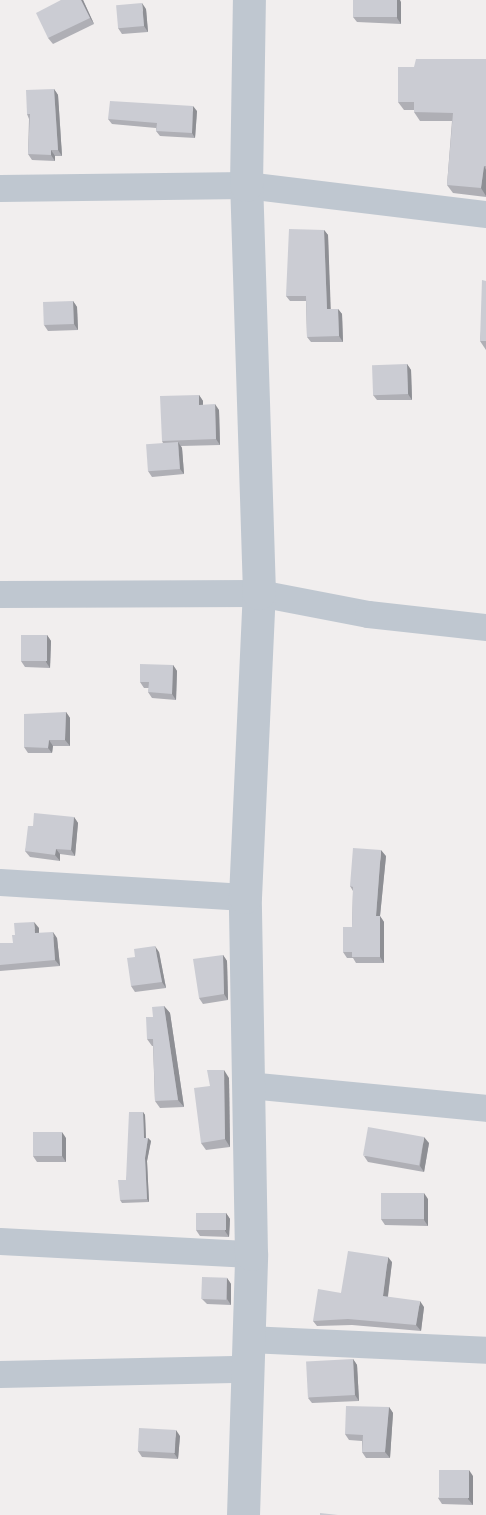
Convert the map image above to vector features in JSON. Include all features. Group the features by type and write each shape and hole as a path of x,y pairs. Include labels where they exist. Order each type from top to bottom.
{"street":[{"path":"243,1515 246,1354 251,1254 245,897 259,593 246,185 249,0"},
{"path":"0,188 246,185 486,214"},
{"path":"0,594 259,593 368,614 486,627"},
{"path":"0,882 245,897"},
{"path":"248,1085 486,1108"},
{"path":"0,1241 251,1254"},
{"path":"0,1374 246,1354 486,1350"}],"building":[{"path":"61,0 81,0 90,18 48,38 36,13"},
{"path":"353,0 397,0 397,17 353,17"},
{"path":"142,3 144,26 118,28 116,5"},
{"path":"416,59 486,59 486,166 484,166 481,188 447,185 453,113 414,112 414,102 398,102 398,67 414,67"},
{"path":"54,89 58,150 51,150 51,155 28,154 30,114 27,114 26,90"},
{"path":"110,101 193,106 192,133 156,131 157,123 108,119"},
{"path":"289,229 324,230 327,309 338,309 339,336 307,337 306,296 286,296"},
{"path":"482,280 486,281 486,341 480,341"},
{"path":"73,301 74,324 44,325 43,302"},
{"path":"407,364 408,394 373,395 372,365"},
{"path":"199,395 199,405 215,404 216,439 162,441 160,396"},
{"path":"178,442 180,469 148,471 146,444"},
{"path":"21,635 47,635 47,661 21,661"},
{"path":"140,664 173,665 172,694 148,692 149,682 140,682"},
{"path":"66,712 65,740 49,740 48,748 24,747 24,714"},
{"path":"34,813 74,817 71,850 56,849 55,855 25,851 28,826 33,826"},
{"path":"353,848 381,850 376,916 380,916 380,957 352,957 352,952 343,952 343,927 352,927 353,887 350,886"},
{"path":"34,922 35,933 53,932 55,960 0,965 0,943 13,943 14,923"},
{"path":"155,946 162,982 131,986 127,958 135,957 134,949"},
{"path":"223,955 224,994 199,998 193,959"},
{"path":"164,1006 178,1100 155,1101 153,1039 147,1039 146,1017 153,1017 152,1007"},
{"path":"207,1070 224,1070 225,1139 201,1143 194,1088 210,1086"},
{"path":"129,1112 143,1112 144,1138 148,1138 145,1158 147,1199 120,1200 118,1180 126,1180"},
{"path":"368,1127 424,1137 419,1165 363,1156"},
{"path":"33,1132 62,1132 62,1156 33,1156"},
{"path":"381,1193 424,1193 424,1219 381,1219"},
{"path":"196,1213 226,1213 226,1230 196,1230"},
{"path":"348,1251 388,1257 383,1296 420,1301 416,1325 348,1319 313,1321 318,1289 341,1293"},
{"path":"202,1277 227,1278 226,1300 201,1299"},
{"path":"353,1359 355,1395 308,1397 306,1361"},
{"path":"346,1406 389,1407 385,1452 362,1452 363,1435 345,1434"},
{"path":"139,1428 176,1430 175,1453 138,1451"},
{"path":"439,1470 469,1470 469,1498 439,1498"}]}
